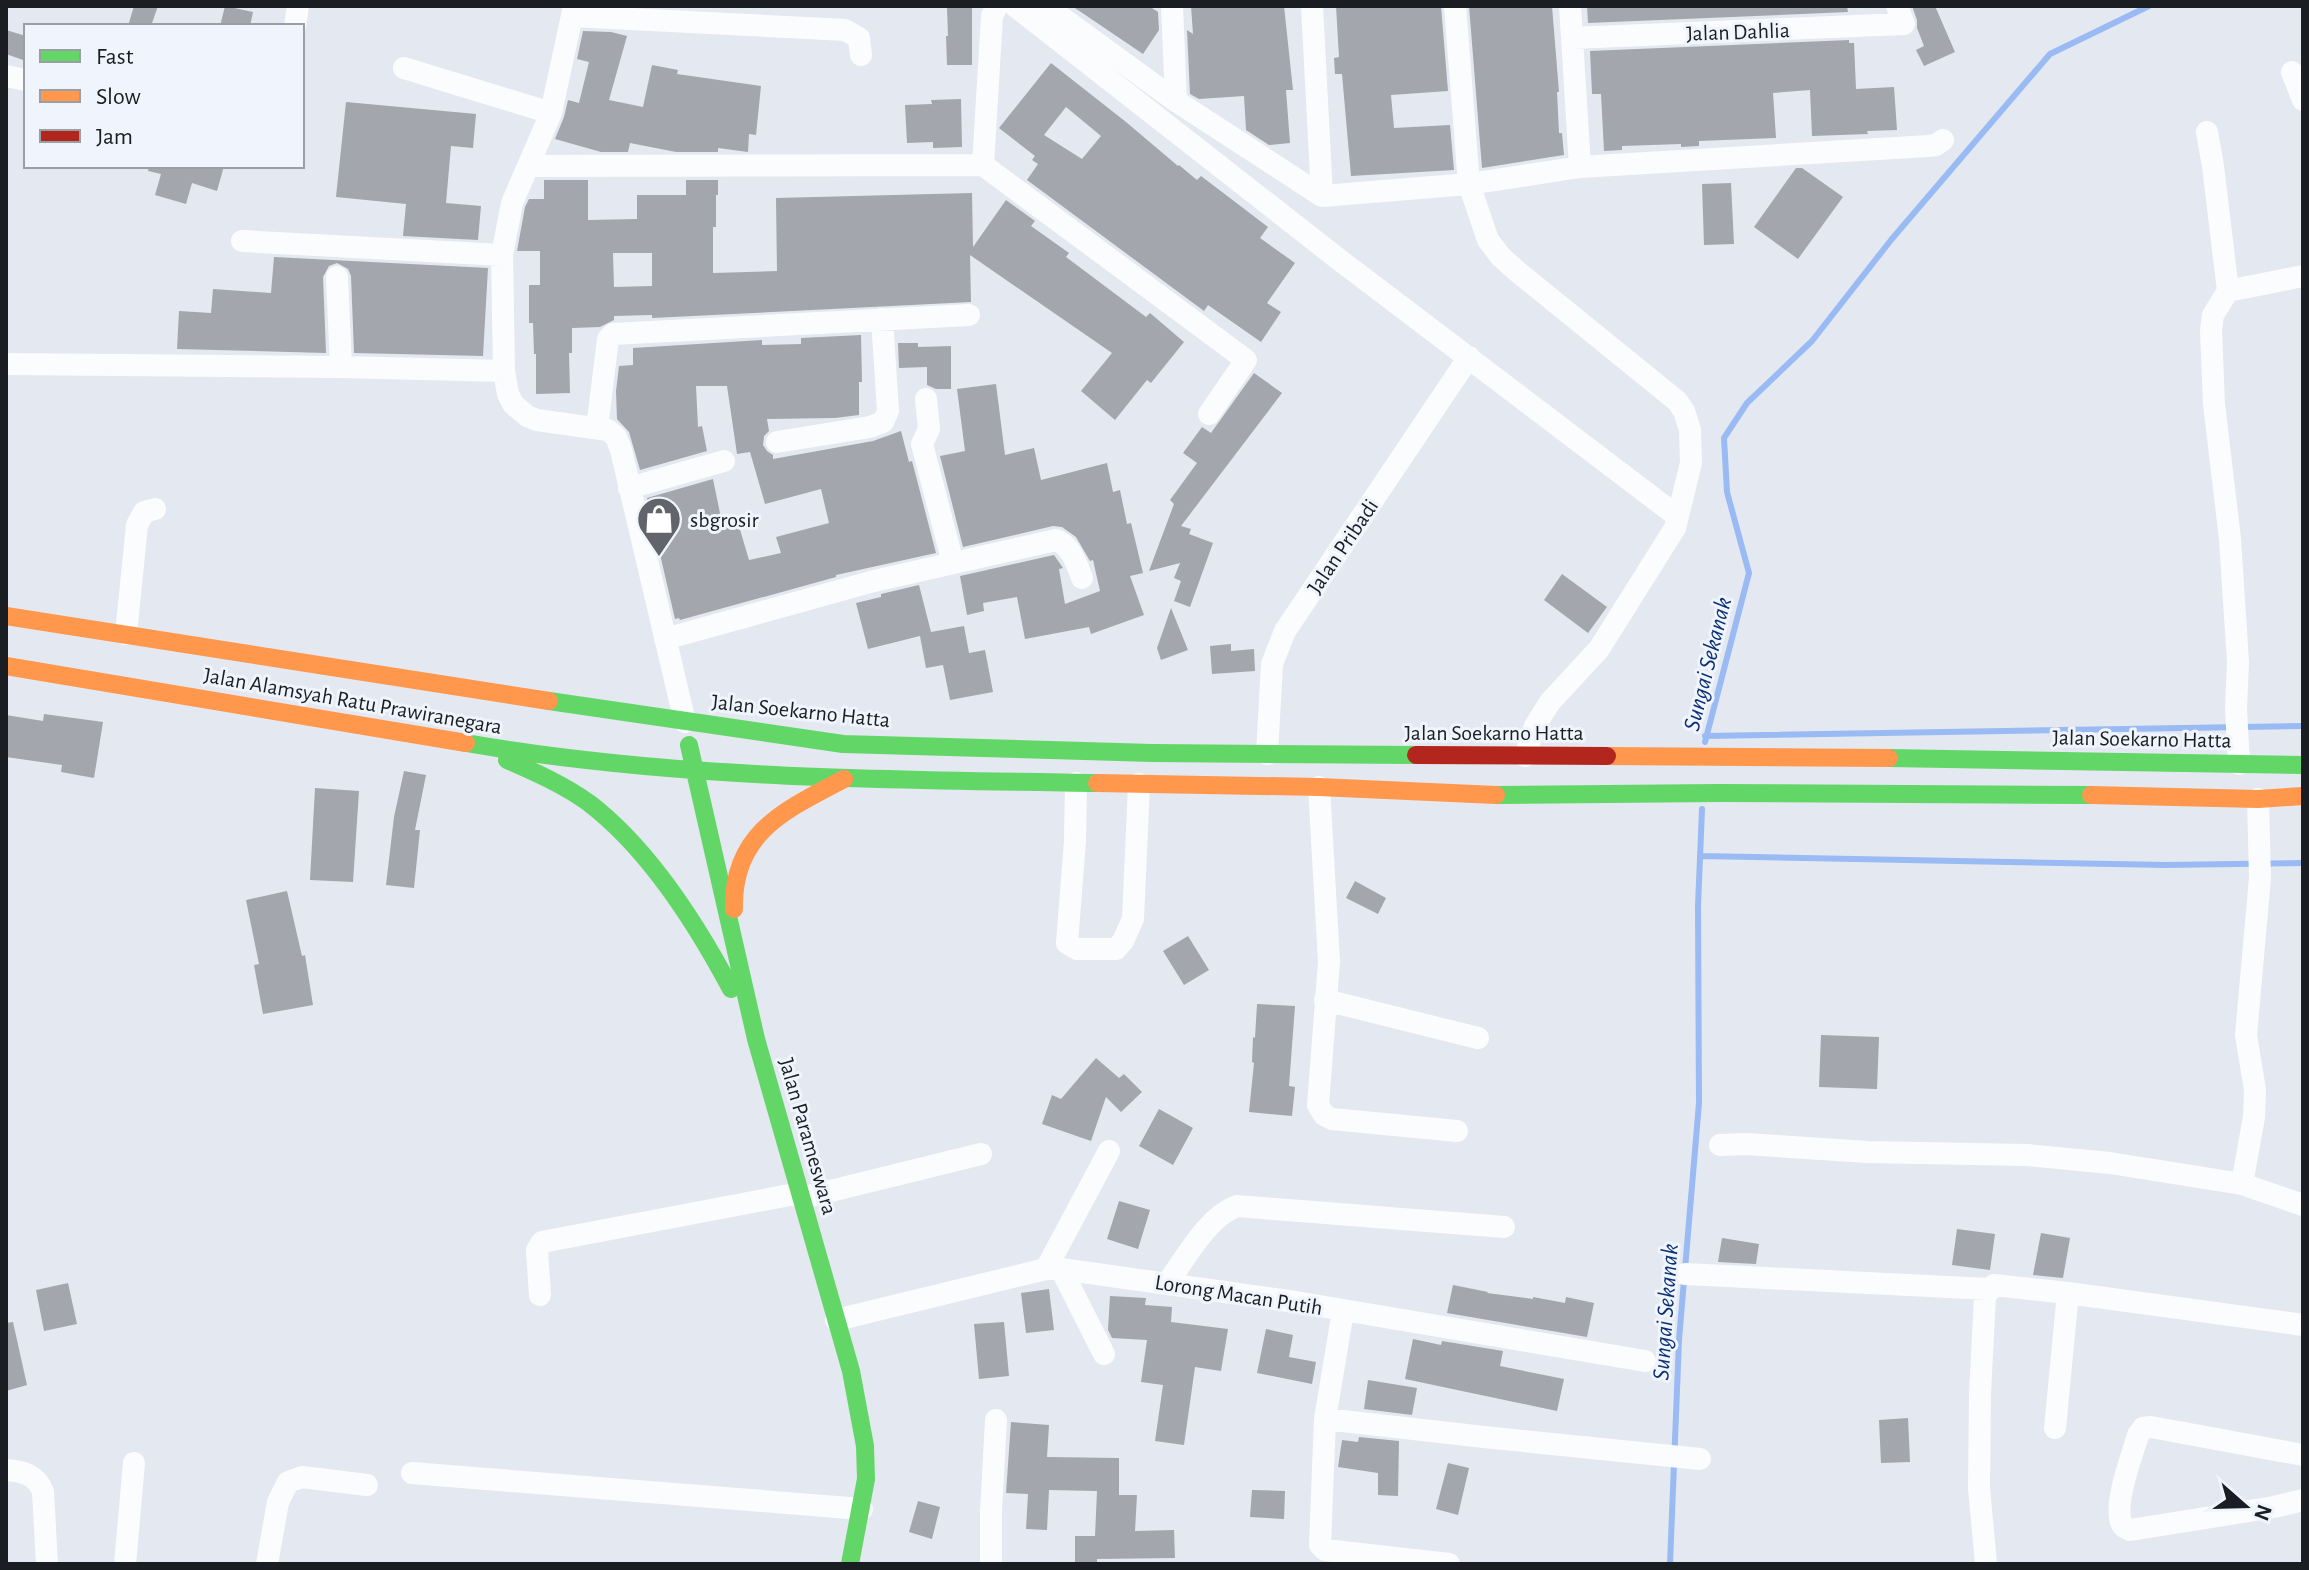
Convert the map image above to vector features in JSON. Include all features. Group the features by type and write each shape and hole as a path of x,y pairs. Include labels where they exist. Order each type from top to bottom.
{"highway":[{"name":"Jalan Alamsyah Ratu Prawiranegara","path":"6,616 685,722"},
{"name":"Jalan Alamsyah Ratu Prawiranegara","path":"6,666 517,752 694,770"},
{"path":"358,671 411,698"},
{"path":"518,714 564,721"},
{"name":"Jalan Soekarno Hatta","path":"685,722 843,744 1152,753 2040,759 2303,765"},
{"name":"Jalan Parameswara","path":"685,722 756,1039 851,1371 865,1446 866,1479 850,1564"},
{"path":"463,743 538,772 597,810 665,882 720,966 756,1039"},
{"path":"670,746 694,770 844,779 1319,787 1493,795 2122,795 2258,799 2303,796"},
{"path":"734,946 734,884 746,852 766,826 785,811 844,779"}],"street":[{"path":"983,165 992,16 997,6"},
{"path":"1015,6 1337,258 1677,516"},
{"path":"1046,6 1176,101 1322,196 1469,184 1580,167 1928,146 1943,140"},
{"path":"1172,6 1176,101"},
{"path":"1312,6 1322,196"},
{"path":"1455,6 1469,184 1488,240 1501,257 1667,392 1684,411 1690,430 1691,463 1675,528 1599,649 1550,702 1535,726 1525,756"},
{"path":"1570,6 1580,167"},
{"path":"685,722 616,437 608,430 537,420 513,404 508,394 504,371 502,255 512,203 551,113 573,11 845,30 859,38 861,55"},
{"name":"Jalan Dahlia","path":"1572,38 1900,15"},
{"path":"404,68 551,113"},
{"path":"2292,72 2303,100"},
{"path":"2207,132 2228,291 2213,315 2211,330 2214,404 2230,539 2238,662 2236,709 2239,764"},
{"path":"528,166 983,165 1246,360 1209,414"},
{"path":"242,241 502,255"},
{"path":"2228,291 2303,276"},
{"path":"337,277 341,367"},
{"path":"597,428 608,339 613,334 969,315"},
{"path":"777,442 870,427 883,422 888,411 882,319"},
{"name":"Jalan Pribadi","path":"1267,754 1272,664 1285,631 1469,357"},
{"path":"6,364 504,371"},
{"path":"926,399 929,429 922,444 953,563"},
{"path":"629,488 724,461"},
{"path":"126,634 137,525 144,512 155,509"},
{"path":"665,639 874,581 1056,540 1062,542 1074,559 1082,578"},
{"path":"1076,783 1067,943 1077,949 1116,949 1133,919 1139,784"},
{"path":"1319,787 1329,962 1318,1105 1324,1115 1332,1119 1457,1131"},
{"path":"2242,1184 2254,1117 2255,1090 2246,1035 2260,867 2258,799"},
{"path":"1325,1000 1478,1038"},
{"path":"1720,1145 2027,1155 2110,1163 2242,1184 2303,1205"},
{"path":"1104,1354 1053,1269 1109,1151"},
{"path":"540,1295 537,1250 542,1242 801,1196 981,1154"},
{"path":"1168,1282 1211,1223 1224,1211 1237,1206 1504,1227"},
{"name":"Lorong Macan Putih","path":"836,1320 1053,1269 1168,1282 1645,1361"},
{"path":"1685,1274 1989,1289"},
{"path":"1986,1564 1979,1488 1980,1409 1985,1296 1994,1285 2303,1325"},
{"path":"2055,1428 2068,1293"},
{"path":"1343,1311 1325,1419 1319,1536 1322,1549 1449,1564"},
{"path":"1325,1419 1696,1458"},
{"path":"991,1564 996,1420"},
{"path":"2303,1455 2143,1428 2138,1435 2120,1503 2121,1520 2123,1526 2130,1530 2303,1500"},
{"path":"125,1564 134,1463"},
{"path":"6,1470 31,1475 39,1482 43,1492 47,1564"},
{"path":"412,1473 862,1509"},
{"path":"267,1564 278,1502 288,1482 302,1477 367,1485"}],"building":[{"path":"134,6 158,6 152,24 129,24"},
{"path":"225,6 253,12 250,24 220,24"},
{"path":"949,6 972,6 972,65 947,65"},
{"path":"1072,6 1149,6 1158,12 1159,30 1143,54"},
{"path":"1191,6 1284,6 1293,90 1286,90 1290,143 1269,145 1246,130 1244,96 1199,99 1190,94 1187,30 1193,34"},
{"path":"1336,6 1441,6 1448,91 1391,95 1394,128 1450,125 1454,170 1351,176 1342,74 1335,74 1334,58 1339,57"},
{"path":"1469,6 1552,6 1559,133 1562,133 1564,155 1482,168"},
{"path":"1587,6 1847,6 1848,12 1588,23"},
{"path":"1912,6 1935,6 1955,52 1924,66 1916,50 1924,46"},
{"path":"6,30 24,35 24,60 6,54"},
{"path":"583,31 627,36 609,100 643,107 652,65 678,70 677,74 761,86 756,135 749,134 748,152 718,148 718,152 676,152 630,143 628,152 601,152 555,139 568,100 579,103 589,62 577,59"},
{"path":"1849,40 1849,43 1854,43 1856,89 1894,87 1897,130 1812,136 1810,90 1773,93 1776,138 1699,141 1699,146 1681,147 1681,144 1622,146 1622,150 1604,151 1601,94 1592,94 1590,51"},
{"path":"1051,63 1178,166 1197,180 1201,176 1268,227 1260,238 1295,263 1267,303 1281,312 1261,342 1208,305 1204,311 1027,180 1038,164 1032,160 1035,156 999,128","holes":["1066,107 1101,136 1082,159 1044,135"]},
{"path":"961,99 962,147 933,148 933,142 907,143 905,105"},
{"path":"346,102 476,114 473,148 451,146 446,203 481,206 478,240 403,236 406,204 336,197"},
{"path":"149,168 223,168 217,191 192,183 186,204 155,195 161,174 148,171"},
{"path":"1796,168 1802,168 1843,197 1798,259 1754,227"},
{"path":"544,180 588,180 588,220 637,219 637,195 686,195 686,180 718,180 716,227 713,227 713,273 777,271 776,198 972,193 973,247 1006,200 1035,221 1031,226 1069,253 1066,257 1146,317 1150,313 1184,342 1151,383 1147,380 1115,420 1081,391 1112,353 970,255 971,302 652,318 652,315 614,316 614,320 600,327 572,328 570,393 536,394 536,354 533,323 529,323 529,285 540,285 540,251 517,251 529,199 544,199","holes":["613,253 652,253 652,286 614,287"]},
{"path":"1731,183 1734,244 1704,245 1702,184"},
{"path":"274,257 488,268 483,356 354,353 351,276 348,269 337,263 329,266 323,277 326,353 177,349 179,311 211,313 213,289 271,293"},
{"path":"861,335 859,415 767,419 769,431 764,436 763,445 773,459 873,441 901,431 936,553 836,575 675,619 647,498 713,479 721,518 736,516 749,560 781,553 776,537 829,523 821,489 765,504 750,452 737,454 727,386 696,386 698,427 702,426 707,451 640,470 629,432 617,419 619,366 633,365 633,348 762,340 762,345 801,344 801,338"},
{"path":"898,343 918,343 918,347 951,346 951,389 936,389 927,385 927,367 899,368"},
{"path":"1254,373 1282,393 1181,526 1191,529 1189,534 1213,543 1190,607 1174,601 1181,581 1174,578 1180,563 1149,571 1174,504 1170,500 1197,463 1183,453 1202,427 1211,433"},
{"path":"996,384 1005,455 1034,448 1041,480 1107,463 1113,492 1120,490 1127,524 1131,523 1143,573 1130,576 1144,615 1091,634 1089,627 1025,639 1017,597 983,603 984,611 967,615 960,576 1054,555 1063,568 1059,569 1065,604 1100,591 1093,560 1090,561 1076,537 1062,527 1053,526 963,547 940,456 965,451 957,389"},
{"path":"1562,574 1607,607 1588,633 1544,600"},
{"path":"919,585 931,632 964,626 969,653 985,650 993,692 950,700 943,665 926,668 920,636 868,649 856,603"},
{"path":"1171,608 1188,650 1161,660 1157,648"},
{"path":"1231,644 1231,651 1254,649 1255,671 1212,674 1210,646"},
{"path":"44,714 103,722 94,778 61,772 62,765 6,757 6,715 43,721"},
{"path":"404,771 426,775 415,830 420,830 414,888 386,885 394,817"},
{"path":"315,788 359,791 353,882 310,880"},
{"path":"1355,881 1386,898 1378,914 1346,898"},
{"path":"287,891 302,956 305,955 313,1005 263,1014 254,965 259,964 246,900"},
{"path":"1188,936 1209,970 1184,985 1163,951"},
{"path":"1257,1004 1295,1006 1289,1086 1295,1087 1292,1116 1249,1112"},
{"path":"1821,1035 1879,1037 1877,1089 1819,1087"},
{"path":"1096,1058 1119,1078 1124,1074 1142,1092 1121,1112 1106,1097 1091,1141 1042,1124 1052,1095 1061,1099"},
{"path":"1159,1109 1193,1128 1173,1165 1139,1146"},
{"path":"1119,1201 1150,1210 1138,1249 1107,1239"},
{"path":"1957,1229 1995,1234 1990,1270 1952,1265"},
{"path":"2041,1233 2070,1238 2063,1278 2033,1275"},
{"path":"1722,1238 1759,1244 1756,1264 1718,1262"},
{"path":"68,1283 77,1324 44,1331 36,1290"},
{"path":"1453,1285 1533,1299 1565,1303 1566,1297 1594,1303 1587,1337 1447,1313"},
{"path":"1049,1289 1054,1330 1026,1333 1021,1293"},
{"path":"1110,1296 1146,1298 1145,1305 1172,1307 1171,1322 1228,1329 1221,1371 1195,1367 1184,1445 1155,1441 1163,1385 1141,1382 1147,1340 1112,1338 1108,1330"},
{"path":"13,1322 27,1385 6,1391 6,1323"},
{"path":"1004,1322 1009,1376 979,1379 974,1324"},
{"path":"1266,1329 1293,1335 1289,1357 1316,1362 1312,1384 1257,1373"},
{"path":"1413,1339 1503,1351 1500,1366 1564,1379 1557,1411 1405,1379"},
{"path":"1368,1380 1417,1388 1412,1415 1364,1409"},
{"path":"1908,1418 1910,1462 1881,1463 1879,1420"},
{"path":"1011,1422 1049,1425 1047,1457 1119,1458 1119,1495 1137,1495 1135,1531 1174,1530 1175,1558 1097,1559 1097,1564 1075,1564 1075,1536 1095,1536 1097,1491 1049,1490 1047,1530 1026,1529 1028,1494 1006,1493"},
{"path":"1359,1437 1399,1441 1398,1496 1378,1495 1378,1473 1338,1467 1342,1440 1358,1442"},
{"path":"1448,1463 1469,1468 1458,1515 1436,1509"},
{"path":"1252,1490 1285,1491 1284,1519 1250,1517"},
{"path":"918,1501 940,1507 932,1539 909,1532"}],"waterway":[{"name":"Sungai Sekanak","path":"1705,742 1749,573 1727,492 1724,438 1747,403 1812,341 1891,240 2050,54 2149,6"},
{"path":"1705,736 2303,726"},
{"name":"Sungai Sekanak","path":"1685,1269 1699,1103 1698,906 1702,809"},
{"path":"1700,856 2166,865 2303,863"},
{"name":"Sungai Sekanak","path":"1670,1564 1684,1280"}],"traffic: fast":[{"path":"549,701 843,744 1152,753 1416,755"},
{"path":"466,743 545,755 702,771 860,779 1097,783"},
{"path":"689,745 756,1039 851,1371 865,1446 866,1479 850,1564"},
{"path":"1889,758 2303,765"},
{"path":"507,760 579,796 632,842 687,913 731,989"},
{"path":"1496,795 2091,795"}],"traffic: slow":[{"path":"6,616 549,701"},
{"path":"6,666 466,743"},
{"path":"1607,756 1889,758"},
{"path":"734,909 736,883 742,861 752,843 783,814 844,779"},
{"path":"1097,783 1319,787 1496,795"},
{"path":"2091,795 2258,799 2303,796"}],"traffic: jam":[{"path":"1416,755 1607,756"}],"place":[{"name":"sbgrosir","path":"659,558"}]}
